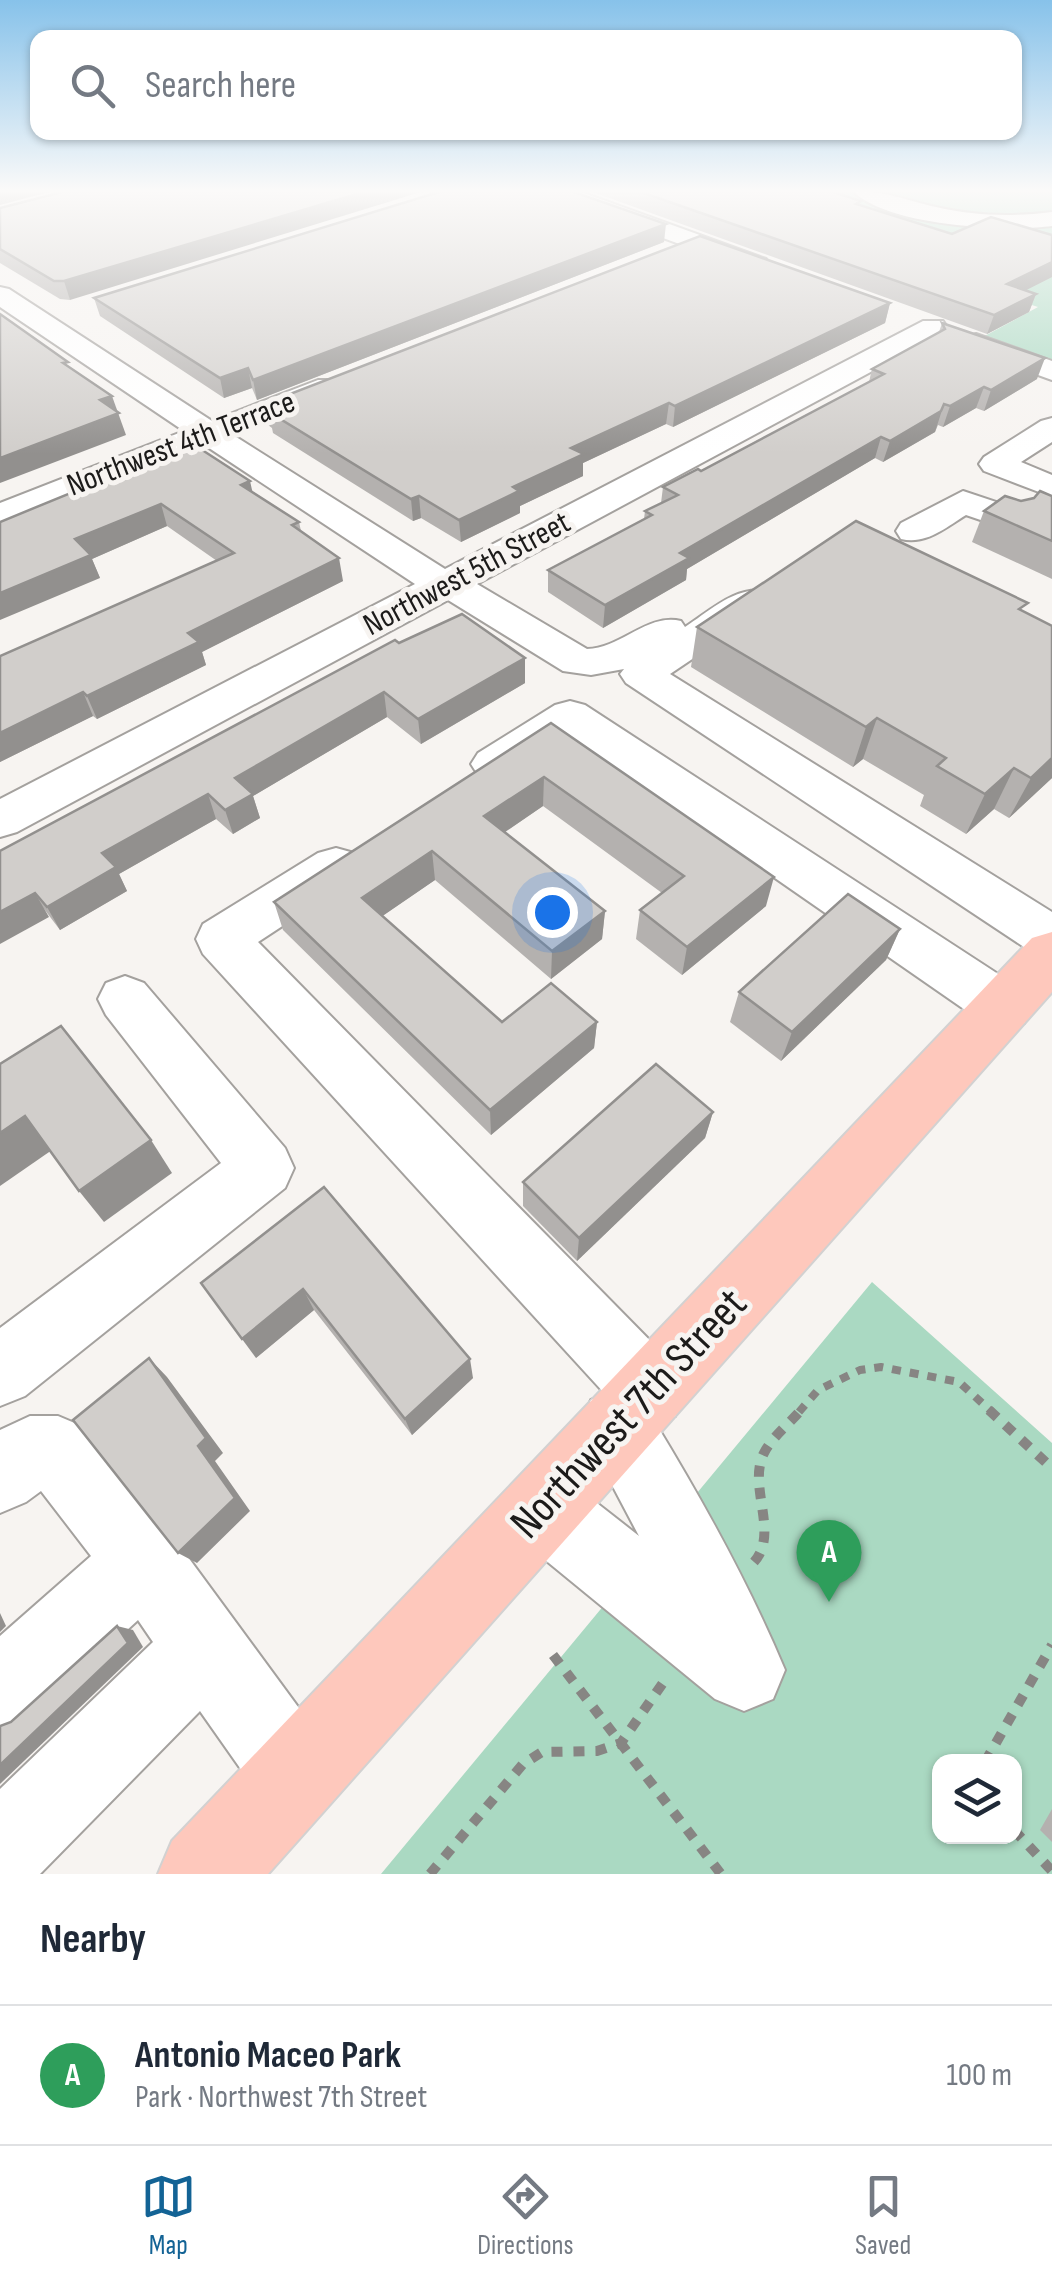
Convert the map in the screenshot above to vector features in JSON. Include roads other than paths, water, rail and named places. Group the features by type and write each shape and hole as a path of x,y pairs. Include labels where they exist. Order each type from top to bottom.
{"main road":[{"name":"Northwest 7th Street","path":"205,1874 1052,954"}],"street":[{"path":"0,294 28,326 208,433 414,569 481,601 578,662 599,664 620,658 725,593"},
{"path":"28,326 80,310"},
{"path":"897,314 1052,371"},
{"name":"Northwest 5th Street","path":"0,820 933,328"},
{"name":"Northwest 4th Terrace","path":"0,515 353,377"},
{"path":"1052,428 996,464 1052,487"},
{"path":"872,543 920,550 963,502 1007,518"},
{"path":"788,577 641,674 1052,938"},
{"path":"454,790 570,715 1004,1007"},
{"path":"371,843 222,939 634,1409 686,1547 744,1670 542,1508"},
{"path":"0,1371 263,1168 126,999"},
{"path":"0,1476 30,1453 58,1453 144,1561 296,1775"},
{"path":"0,1691 144,1561"},
{"path":"0,1851 204,1649"}],"place":[{"name":"Antonio Maceo Park","path":"829,1602"}]}
